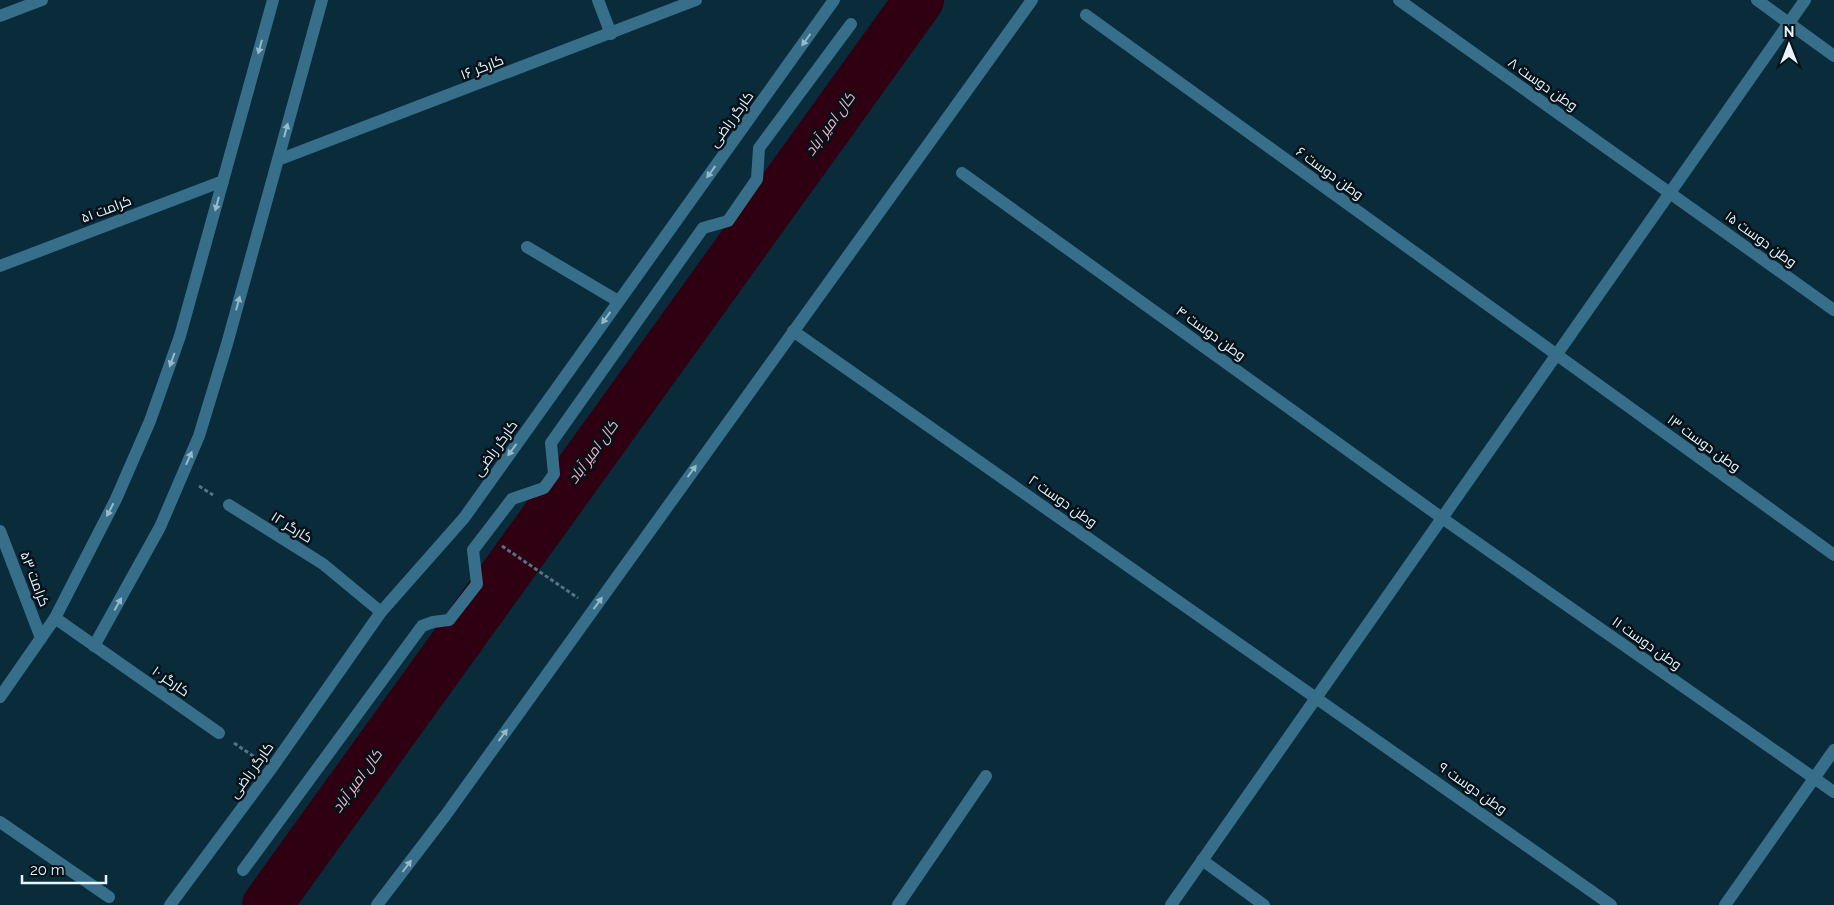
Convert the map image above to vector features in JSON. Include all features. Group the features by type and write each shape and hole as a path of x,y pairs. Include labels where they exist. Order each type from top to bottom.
{"street":[{"path":"0,16 42,0"},
{"path":"0,697 55,618 116,499 150,421 180,336 272,0"},
{"path":"94,646 160,527 199,436 322,0"},
{"path":"598,0 611,34"},
{"name":"کارگر ۱۶","path":"278,160 696,0"},
{"name":"کارگر راضی","path":"170,905 271,769 381,612 464,518 834,0"},
{"path":"377,905 445,816 1032,0"},
{"name":"وطن دوست ۸","path":"1399,0 1670,193"},
{"path":"1757,0 1834,56"},
{"path":"1171,905 1805,0"},
{"name":"وطن دوست ۶","path":"1086,15 1556,354"},
{"path":"244,870 422,626 433,622 449,620 477,584 473,550 512,500 544,488 554,474 551,443 703,228 728,221 757,178 759,148 851,24"},
{"name":"وطن دوست ۴","path":"962,173 1442,518"},
{"name":"کرامت ۵۱","path":"0,266 223,181"},
{"name":"وطن دوست ۱۵","path":"1670,193 1834,310"},
{"path":"527,247 618,301"},
{"name":"وطن دوست ۲","path":"793,331 1317,696"},
{"name":"وطن دوست ۱۳","path":"1556,354 1834,555"},
{"name":"کارگر ۱۲","path":"229,505 323,564 381,612"},
{"name":"وطن دوست ۱۱","path":"1442,518 1834,792"},
{"name":"کرامت ۵۳","path":"0,532 41,638"},
{"name":"کارگر ۱۰","path":"55,618 219,733"},
{"name":"وطن دوست ۹","path":"1317,696 1611,905"},
{"path":"1725,905 1813,777 1834,750"},
{"path":"898,905 986,776"},
{"path":"0,822 109,897"},
{"path":"1202,860 1264,905"}],"path":[{"path":"182,475 229,505"},
{"path":"500,545 572,594"},
{"path":"219,733 271,769"}],"waterway":[{"name":"کال امیر آباد","path":"267,905 919,0"}]}
